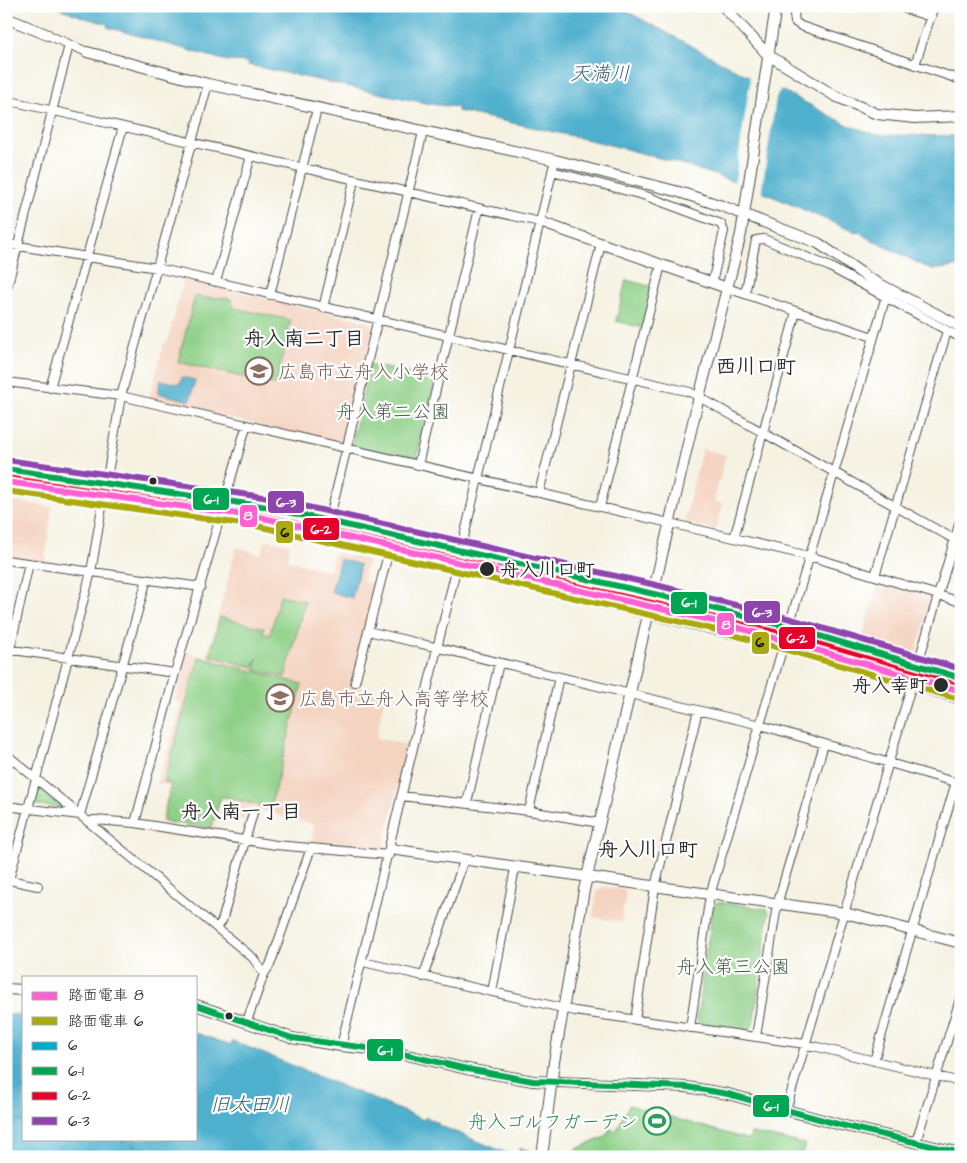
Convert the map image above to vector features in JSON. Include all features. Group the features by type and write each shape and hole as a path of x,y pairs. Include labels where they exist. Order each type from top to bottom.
{"street":[{"path":"723,6 768,56 835,96 877,114 915,118 961,116"},
{"path":"542,1153 551,1081 586,877 744,215 767,75 776,6"},
{"path":"797,6 794,15 795,22 801,26 961,80"},
{"path":"896,6 931,17"},
{"path":"915,65 934,6"},
{"path":"6,18 48,34 87,52 208,84 555,160 600,173 646,182 744,215 818,243 870,279 961,327"},
{"path":"6,292 69,44"},
{"path":"38,886 8,880 91,572 120,396 193,143 208,84"},
{"path":"6,100 540,222 873,338"},
{"path":"270,295 317,109"},
{"path":"50,388 123,127"},
{"path":"329,521 423,132"},
{"path":"216,282 251,156"},
{"path":"341,1046 363,962 401,796 555,160"},
{"path":"552,171 646,196 721,224 724,231 712,283"},
{"path":"323,308 354,181"},
{"path":"418,466 479,209"},
{"path":"745,294 756,240 764,238 830,267 961,338"},
{"path":"6,244 157,268 378,321 633,378 700,396 958,541"},
{"path":"540,493 601,244"},
{"path":"600,507 661,265"},
{"path":"690,1028 710,895 886,296"},
{"path":"734,538 796,312"},
{"path":"875,576 947,330"},
{"path":"6,382 120,396 246,427 809,556 961,602"},
{"path":"135,823 175,673 246,427"},
{"path":"6,469 224,499 329,521 654,594 789,627 961,678"},
{"path":"6,488 220,516 783,645 961,698"},
{"path":"786,1110 845,914 910,684 938,594 958,541 961,518"},
{"path":"355,682 388,554"},
{"path":"6,560 201,588"},
{"path":"6,668 29,562"},
{"path":"80,815 147,579"},
{"path":"368,631 760,725 958,783 912,930 874,1061"},
{"path":"9,649 175,673"},
{"path":"466,803 499,663"},
{"path":"529,811 559,677"},
{"path":"635,1020 655,887 698,710"},
{"path":"756,1037 777,905 824,744"},
{"path":"6,754 253,958 264,974"},
{"path":"401,796 529,811 600,823"},
{"path":"6,806 80,815"},
{"path":"217,928 222,921 253,813"},
{"path":"88,822 94,820 135,823 311,848 389,852 586,877 845,914 961,943"},
{"path":"248,1021 264,974 270,966 311,848"},
{"path":"423,977 464,861"},
{"path":"492,992 515,868"},
{"path":"363,962 564,1009 805,1044 961,1082"},
{"path":"6,989 22,990"},
{"path":"916,1142 961,996"},
{"path":"198,1006 248,1021 270,1032 292,1038 390,1051 467,1069 533,1081 687,1087 728,1094 961,1153"}],"shaded area":[{"name":"広島市立舟入小学校","path":"184,279 371,323 373,327 346,443 342,445 149,399 164,343 167,343"},
{"path":"702,449 726,455 714,501 723,504 716,530 688,524 685,519"},
{"path":"6,501 52,507 45,563 6,557"},
{"name":"広島市立舟入高等学校","path":"266,539 290,545 287,560 330,571 335,553 368,560 363,581 376,584 349,686 385,695 376,738 408,745 383,848 380,851 311,843 314,828 312,824 249,807 244,820 233,818 236,804 222,799 213,830 160,822 169,786 157,783 182,704 175,701 183,672 179,668 185,651 207,657 236,547 261,554"},
{"path":"879,581 929,596 932,601 916,651 911,653 861,639"},
{"path":"603,887 626,890 621,922 593,917 597,891"}],"green space":[{"path":"626,280 653,287 643,328 616,321"},
{"path":"195,296 231,299 234,308 291,320 276,385 178,362"},
{"name":"舟入第二公園","path":"370,364 435,380 417,458 412,461 355,447 352,443"},
{"path":"280,595 305,601 285,677 255,670 257,658 254,667 210,656 220,617 264,628 263,633 270,635"},
{"path":"199,657 302,684 270,808 221,796 211,828 163,821 171,784 164,782"},
{"path":"39,786 65,806 64,808 35,805 33,803 37,787"},
{"path":"6,839 15,841 6,874"},
{"name":"舟入第三公園","path":"717,902 767,909 769,913 753,1026 749,1030 699,1023 697,1018 713,906"},
{"name":"舟入ゴルフガーデン","path":"629,1105 750,1140 751,1133 805,1144 802,1157 575,1157 576,1149 605,1137 610,1129 616,1131"}],"water":[{"name":"天満川","path":"54,6 617,6 740,72 789,94 848,125 877,135 961,136 961,266 932,270 866,237 859,231 855,232 747,187 664,159 457,111 457,107 430,104 248,65 249,62 227,61 107,27 108,24 85,18"},
{"path":"182,377 195,380 190,401 158,393 161,380 180,384"},
{"path":"340,559 360,565 352,598 331,592"},
{"name":"旧太田川","path":"6,1014 22,1015 22,1140 198,1140 198,1034 231,1045 233,1041 424,1120 426,1117 438,1123 438,1125 514,1156 521,1148 550,1157 6,1157"}],"pier":[{"path":"749,74 781,88 776,98 762,188 764,197 732,183 735,180 750,82"}],"ferry route":[{"path":"6,1118 22,1122"},
{"path":"114,1140 170,1157"}],"tram line":[{"name":"8","path":"6,482 259,517 718,622 961,691"},
{"name":"6","path":"6,491 257,526 716,630 959,699"}],"transit line":[{"name":"6-3","path":"7,460 263,497 656,585 791,619 961,669"},
{"name":"6-1","path":"6,469 261,506 654,594 789,627 961,678"},
{"name":"6-2","path":"6,478 259,515 787,635 959,686"},
{"name":"6","path":"6,488 220,517 326,538 773,643 961,699"},
{"name":"6-1","path":"198,1006 292,1038 390,1051 467,1069 533,1081 687,1087 728,1094 841,1125 961,1153"}],"place":[{"name":"広島市立舟入小学校","path":"259,371"},
{"name":"舟入川口町","path":"487,569"},
{"name":"舟入幸町","path":"941,685"},
{"name":"広島市立舟入高等学校","path":"280,698"},
{"name":"舟入ゴルフガーデン","path":"657,1121"}],"district":[{"name":"舟入南二丁目","path":"304,338"},
{"name":"西川口町","path":"756,366"},
{"name":"舟入南一丁目","path":"241,811"},
{"name":"舟入川口町","path":"648,849"}]}
